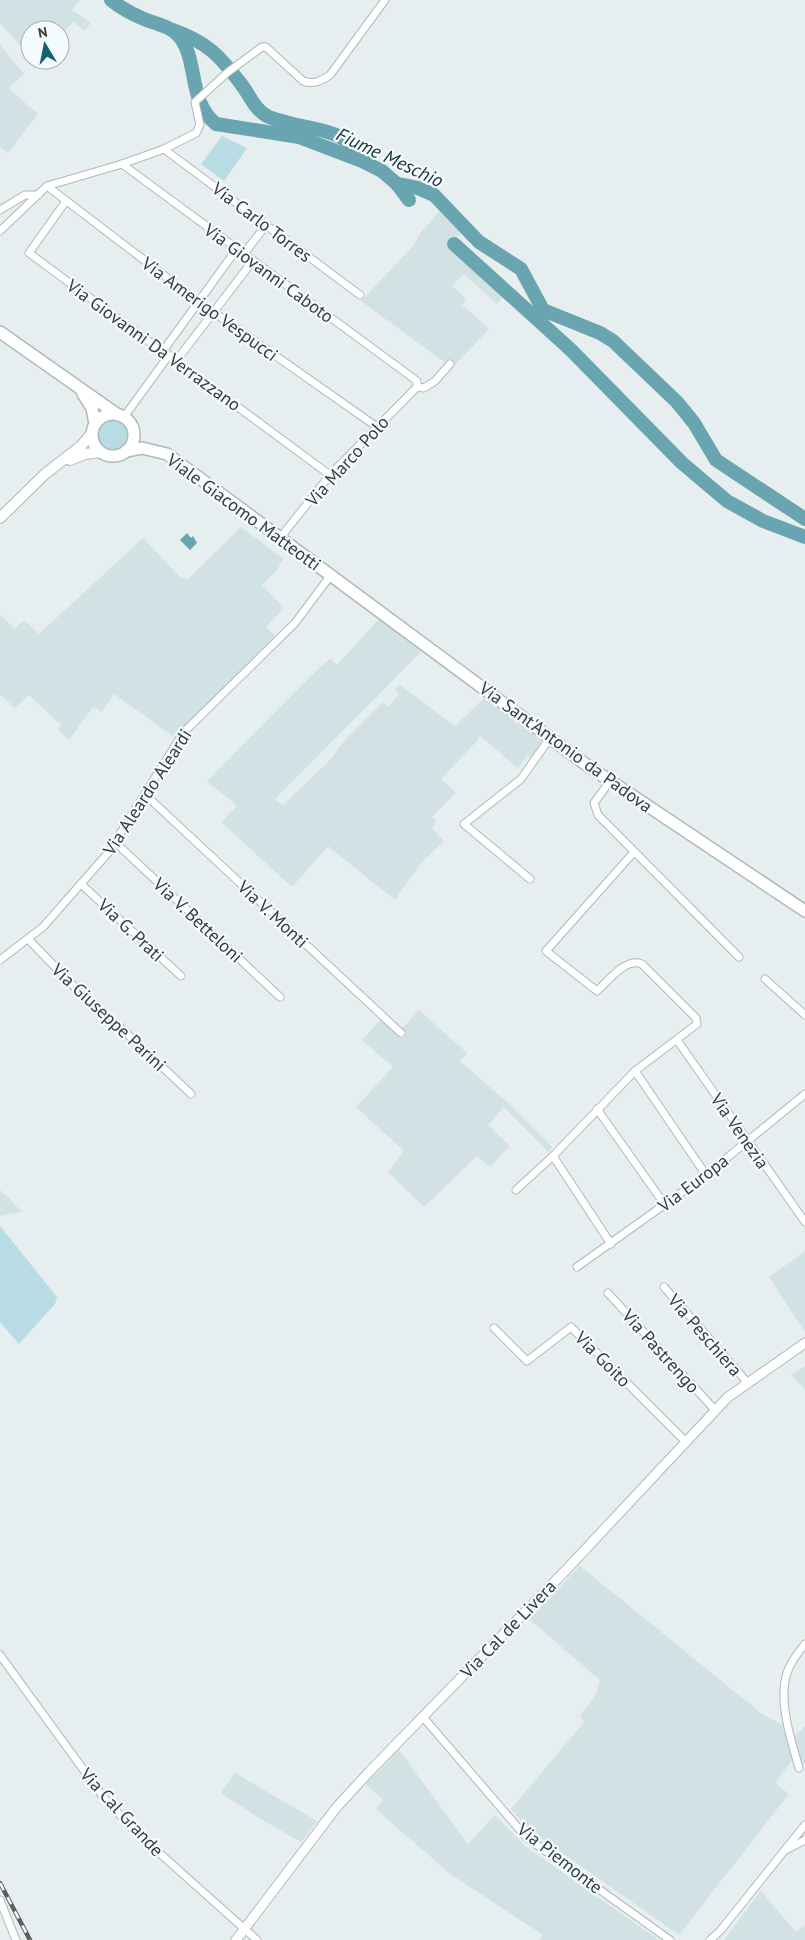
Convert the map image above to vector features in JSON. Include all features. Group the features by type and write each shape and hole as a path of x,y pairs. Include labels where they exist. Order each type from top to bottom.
{"main road":[{"path":"0,332 80,390 121,416 139,437 164,453"},
{"path":"80,390 92,408 93,444 100,452"},
{"path":"0,518 55,467 81,446 105,416 121,416"},
{"path":"55,467 85,454 100,452 112,456 126,451 132,442 133,429"},
{"name":"Viale Giacomo Matteotti","path":"126,451 142,448 164,453 331,576"},
{"name":"Via Sant'Antonio da Padova","path":"331,576 610,781 805,911"}],"street":[{"path":"0,231 47,186 122,164 164,149 196,133 200,125 195,102 230,70 262,47 266,47 303,81 308,83 323,80 330,75 385,0"},
{"name":"Via Carlo Torres","path":"164,149 360,295"},
{"name":"Via Giovanni Caboto","path":"122,164 417,384"},
{"name":"Via Amerigo Vespucci","path":"47,186 199,302 377,427"},
{"path":"0,210 25,195 38,194"},
{"name":"Via Giovanni Da Verrazzano","path":"66,201 29,253 330,475"},
{"path":"243,255 266,225"},
{"path":"121,416 236,250"},
{"path":"176,361 252,262"},
{"name":"Via Marco Polo","path":"280,538 330,475 417,384 424,388 435,381 450,364"},
{"name":"Via Aleardo Aleardi","path":"0,960 29,940 43,927 81,884 116,843 187,728 295,623 331,576"},
{"path":"530,879 464,824 521,779 550,738"},
{"path":"610,781 594,803 596,811 634,852 739,957"},
{"name":"Via V. Monti","path":"144,796 152,801 401,1033"},
{"name":"Via V. Betteloni","path":"116,843 280,997"},
{"path":"516,1190 553,1156 635,1071 697,1024 696,1018 637,962 628,964 597,991 546,951 634,852"},
{"name":"Via G. Prati","path":"81,884 181,976"},
{"name":"Via Giuseppe Parini","path":"29,940 96,1009 120,1027 191,1094"},
{"path":"765,980 805,1015"},
{"name":"Via Venezia","path":"676,1040 805,1222"},
{"path":"635,1071 706,1175"},
{"name":"Via Europa","path":"577,1267 706,1175 805,1094"},
{"path":"597,1109 665,1205"},
{"path":"553,1156 611,1244"},
{"name":"Via Peschiera","path":"664,1287 747,1382"},
{"name":"Via Pastrengo","path":"608,1292 715,1410"},
{"name":"Via Goito","path":"494,1328 527,1361 571,1327 686,1442"},
{"name":"Via Cal de Livera","path":"236,1940 336,1808 369,1772 715,1410 747,1382 805,1343"},
{"path":"798,1768 786,1713 785,1682 791,1663 805,1644"},
{"name":"Via Cal Grande","path":"0,1655 104,1798 137,1833 239,1926 257,1940"},
{"name":"Via Piemonte","path":"423,1717 526,1836 672,1940"},
{"path":"715,1940 720,1931 805,1825"},
{"path":"778,1857 797,1842 805,1840"},
{"path":"0,1900 16,1940"},
{"path":"710,1940 720,1931"}],"shaded area":[{"path":"0,0 80,0 72,10 91,23 84,31 74,22 70,26 70,20 20,20 20,45 0,23"},
{"path":"0,42 1,46 24,74 8,88 38,114 8,153 0,147"},
{"path":"222,136 247,148 224,181 201,164"},
{"path":"442,209 462,232 448,245 504,296 497,304 464,274 452,286 466,299 462,305 489,329 452,368 361,301 414,245 421,232"},
{"path":"112,418 124,423 129,435 124,447 112,452 100,447 95,435 100,423"},
{"path":"241,527 284,559 278,566 280,567 262,585 284,608 266,627 276,637 173,736 114,694 102,712 93,707 69,740 58,730 61,725 29,695 15,708 0,694 0,614 14,629 24,620 39,634 143,538 182,579 188,579"},
{"path":"187,533 191,538 193,536 197,543 190,550 180,540"},
{"path":"379,619 421,652 275,799 283,805 331,759 343,742 383,702 388,707 399,694 395,690 400,685 455,726 484,698 545,744 534,760 527,756 518,768 480,736 477,739 441,779 456,793 432,817 436,821 432,828 444,841 421,863 395,900 328,846 292,887 221,822 237,806 207,781 315,672 330,659 337,665"},
{"path":"419,1010 467,1053 460,1061 508,1103 552,1147 548,1152 504,1107 488,1125 510,1146 490,1167 477,1156 424,1207 388,1172 404,1151 356,1107 393,1067 362,1040 382,1018 398,1033"},
{"path":"0,1190 7,1196 22,1212 0,1216"},
{"path":"0,1226 57,1297 55,1304 19,1344 0,1322"},
{"path":"805,1251 805,1332 769,1277"},
{"path":"805,1366 805,1389 791,1375"},
{"path":"580,1566 762,1714 786,1727 793,1759 775,1783 789,1794 679,1935 531,1831 511,1809 584,1722 580,1715 596,1695 600,1680 529,1619"},
{"path":"805,1726 805,1763 801,1766 794,1737"},
{"path":"399,1750 468,1844 495,1815 525,1846 659,1940 539,1940 543,1935 449,1873 376,1809 383,1800 366,1784"},
{"path":"235,1773 317,1821 301,1842 221,1793"},
{"path":"761,1891 796,1932 805,1925 805,1940 724,1940"}],"waterway":[{"name":"Fiume Meschio","path":"111,0 131,13 167,28 179,36 189,57 201,104 207,115 216,124 299,137 362,161 382,171 397,184 418,188 434,195 479,242 521,269 543,310 600,333 613,341 677,402 694,423 716,460 805,519"},
{"path":"173,30 195,40 212,51 244,88 255,106 263,113 274,119 322,130 340,137 358,151 368,163"},
{"path":"397,184 409,200"},
{"path":"454,244 571,350 682,463 727,501 763,521 805,537"}],"railway":[{"path":"0,1883 30,1940"}]}
